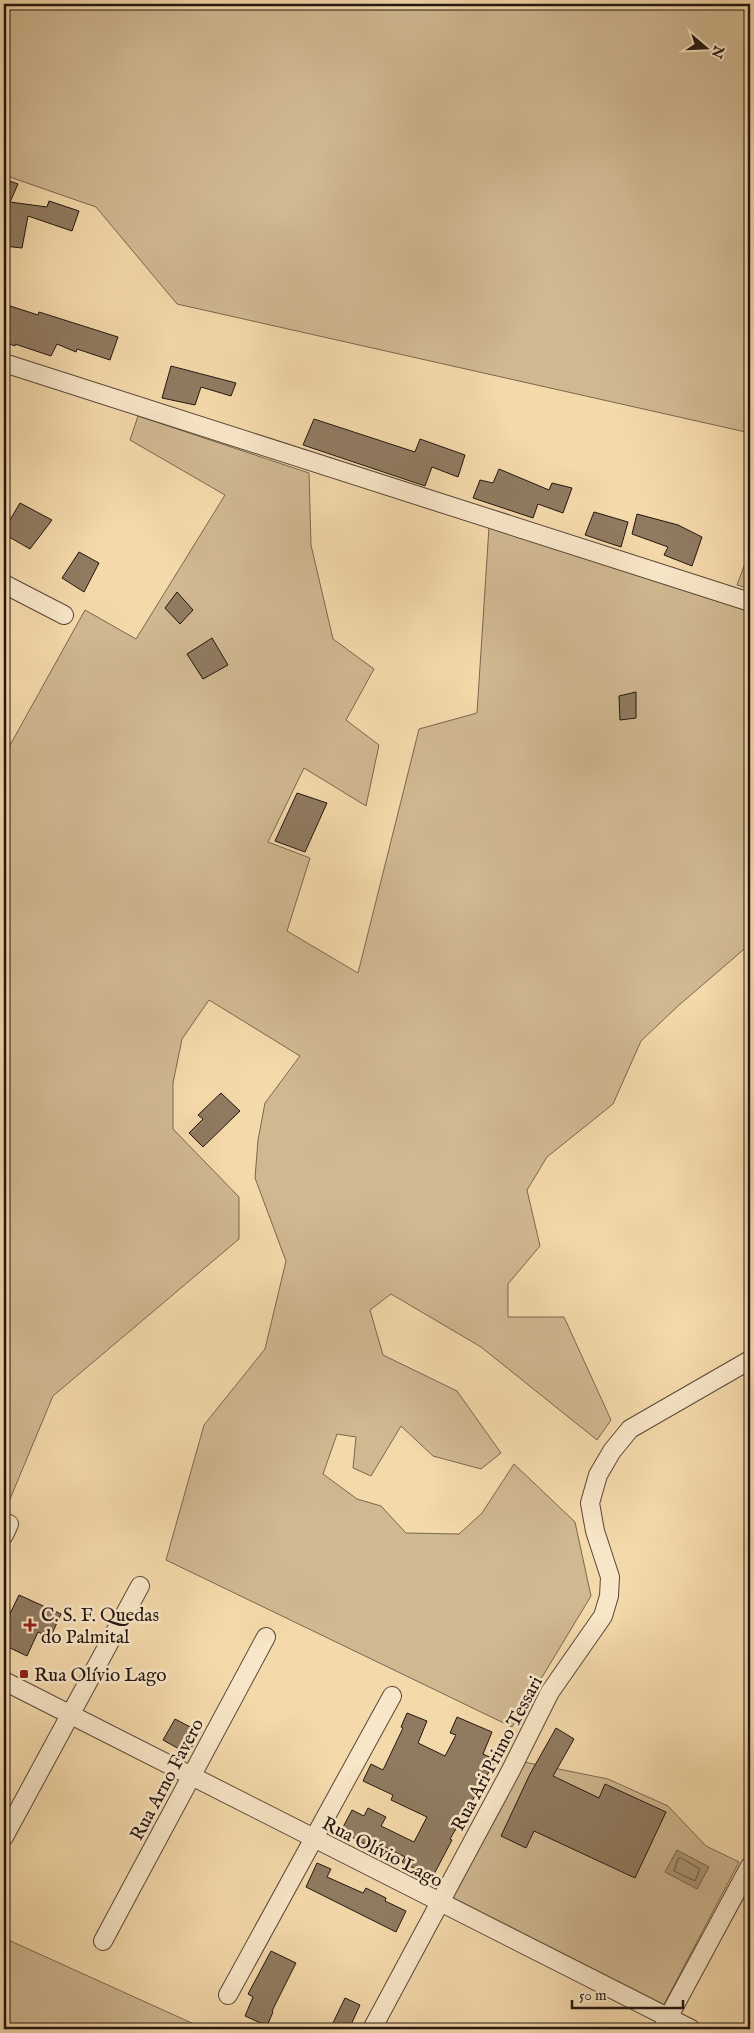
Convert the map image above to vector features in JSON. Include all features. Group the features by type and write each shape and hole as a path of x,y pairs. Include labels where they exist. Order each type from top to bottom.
{"street":[{"path":"4,363 750,602"},
{"path":"4,584 64,615"},
{"name":"Rua Ari Primo Tessari","path":"372,2029 440,1904 550,1692 604,1616 609,1596 610,1577 595,1531 590,1504 598,1475 612,1451 630,1429 750,1360"},
{"path":"4,1837 140,1586"},
{"name":"Rua Arno Favero","path":"103,1941 266,1637"},
{"name":"Rua Olívio Lago","path":"4,1682 440,1904 665,2023 691,2029"},
{"path":"228,1995 315,1840 392,1696"},
{"path":"665,2023 750,1866"}],"shaded area":[{"path":"4,4 750,4 750,433 177,304 96,207 4,175"},
{"path":"138,416 309,473 311,545 333,639 374,669 346,720 379,745 366,806 304,768 268,842 310,858 287,931 358,973 419,729 477,713 489,527 750,609 750,944 678,1006 641,1041 613,1104 547,1157 527,1190 540,1246 508,1284 508,1317 564,1317 611,1420 597,1440 481,1347 391,1294 370,1310 383,1355 457,1391 501,1453 481,1469 433,1456 401,1426 371,1476 353,1468 356,1437 337,1434 323,1474 357,1499 381,1506 406,1533 459,1534 482,1513 514,1464 575,1522 591,1596 512,1727 166,1560 204,1425 265,1349 286,1261 255,1178 258,1140 265,1103 300,1056 209,1000 182,1039 173,1083 173,1129 239,1197 239,1239 53,1396 4,1510 4,756 85,610 136,639 225,495 130,440"},
{"path":"750,550 750,589 737,585"},
{"path":"524,1762 608,1779 668,1806 706,1846 739,1862 661,2010 451,1899"},
{"path":"4,1938 205,2029 4,2029"}],"water":[{"path":"677,1850 709,1867 697,1889 665,1872"}],"building":[{"path":"4,179 18,184 10,202 47,207 49,201 79,211 72,231 28,216 22,248 4,246 4,224 7,225 9,210 7,209 4,217"},
{"path":"4,304 38,315 39,312 118,337 110,360 77,349 76,352 57,344 51,356 4,342"},
{"path":"171,366 236,383 231,396 201,387 195,405 162,398"},
{"path":"314,419 415,452 420,439 465,455 458,477 432,467 425,486 303,445"},
{"path":"499,469 549,490 552,483 572,488 563,513 538,504 533,518 473,498 480,480 493,483"},
{"path":"20,503 52,520 30,549 4,534 4,530"},
{"path":"594,512 628,522 621,547 585,535"},
{"path":"637,514 678,525 702,537 692,566 664,555 668,547 632,534"},
{"path":"79,552 99,563 84,592 62,578"},
{"path":"177,592 193,610 180,624 165,608"},
{"path":"212,638 228,665 203,679 187,654"},
{"path":"636,692 636,718 620,720 619,696"},
{"path":"297,793 327,803 305,852 275,841"},
{"path":"221,1093 240,1111 203,1147 189,1133 203,1119 198,1115"},
{"name":"C. S. F. Quedas do Palmital","path":"19,1595 61,1614 50,1638 38,1632 27,1656 8,1647 9,1645 4,1642 4,1618 7,1620"},
{"path":"407,1713 427,1721 418,1743 445,1756 456,1735 450,1733 457,1717 492,1732 483,1754 496,1760 450,1839 452,1840 432,1878 402,1862 405,1857 373,1841 370,1847 341,1831 352,1810 364,1816 368,1808 386,1817 381,1826 414,1842 427,1817 391,1800 393,1795 363,1781 371,1764 383,1770 403,1728 401,1727"},
{"path":"175,1719 200,1732 188,1754 163,1740"},
{"path":"556,1728 574,1739 553,1776 599,1798 605,1784 666,1812 635,1878 534,1831 526,1848 501,1836 530,1774"},
{"path":"317,1863 331,1869 327,1877 363,1893 366,1888 386,1898 385,1901 406,1911 396,1932 306,1887"},
{"path":"271,1951 296,1963 272,2011 267,2026 245,2016 253,1997 248,1994"},
{"path":"345,1998 360,2005 349,2029 330,2029"}],"place":[{"name":"C. S. F. Quedas do Palmital","path":"30,1625"},
{"name":"Rua Olívio Lago","path":"24,1674"}]}
